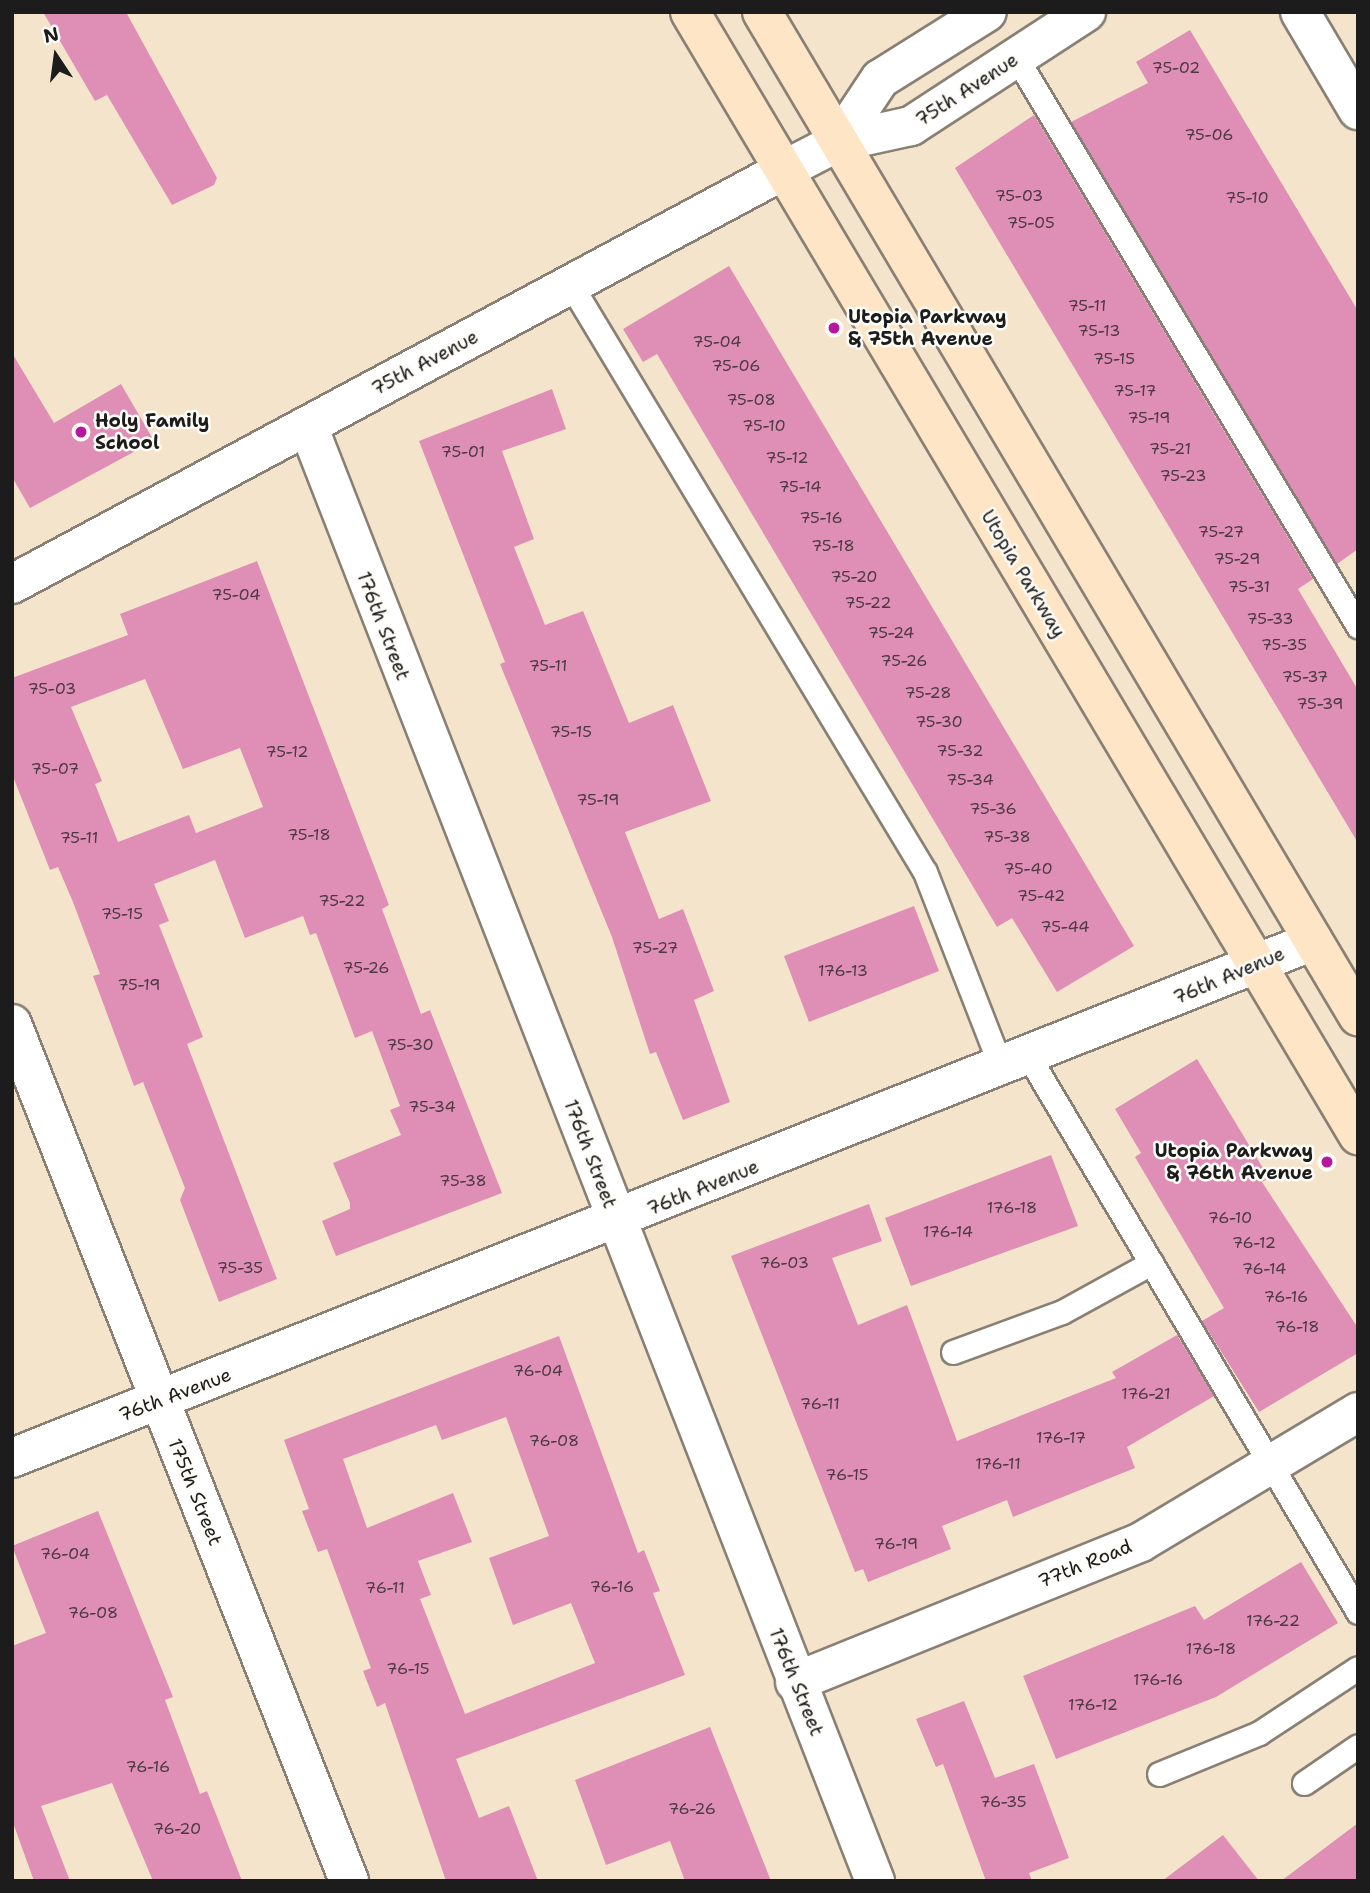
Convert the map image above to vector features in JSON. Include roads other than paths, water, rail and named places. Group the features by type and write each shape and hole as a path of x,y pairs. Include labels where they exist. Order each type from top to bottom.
{"main road":[{"name":"Utopia Parkway","path":"690,12 1255,967 1358,1135"},
{"path":"762,12 1358,1016"}],"street":[{"name":"75th Avenue","path":"838,142 880,79 987,12"},
{"name":"75th Avenue","path":"12,584 838,142 911,126 1086,12"},
{"path":"1300,12 1358,110"},
{"name":"176th Street","path":"308,426 795,1682 875,1881"},
{"name":"76th Avenue","path":"12,1458 617,1223 1255,967 1313,941"},
{"name":"175th Street","path":"12,1024 349,1881"},
{"name":"77th Road","path":"795,1682 1140,1542 1358,1412"}],"lane":[{"path":"1017,59 1358,626"},
{"path":"571,285 925,872 1015,1063 1152,1263 1358,1612"},
{"path":"953,1352 1062,1312 1152,1263"},
{"path":"1159,1774 1259,1733 1358,1668"},
{"path":"1304,1783 1358,1746"}],"place":[{"name":"Utopia Parkway & 75th Avenue","path":"834,328"},
{"name":"Holy Family School","path":"81,432"},
{"name":"Utopia Parkway & 76th Avenue","path":"1327,1162"}]}
